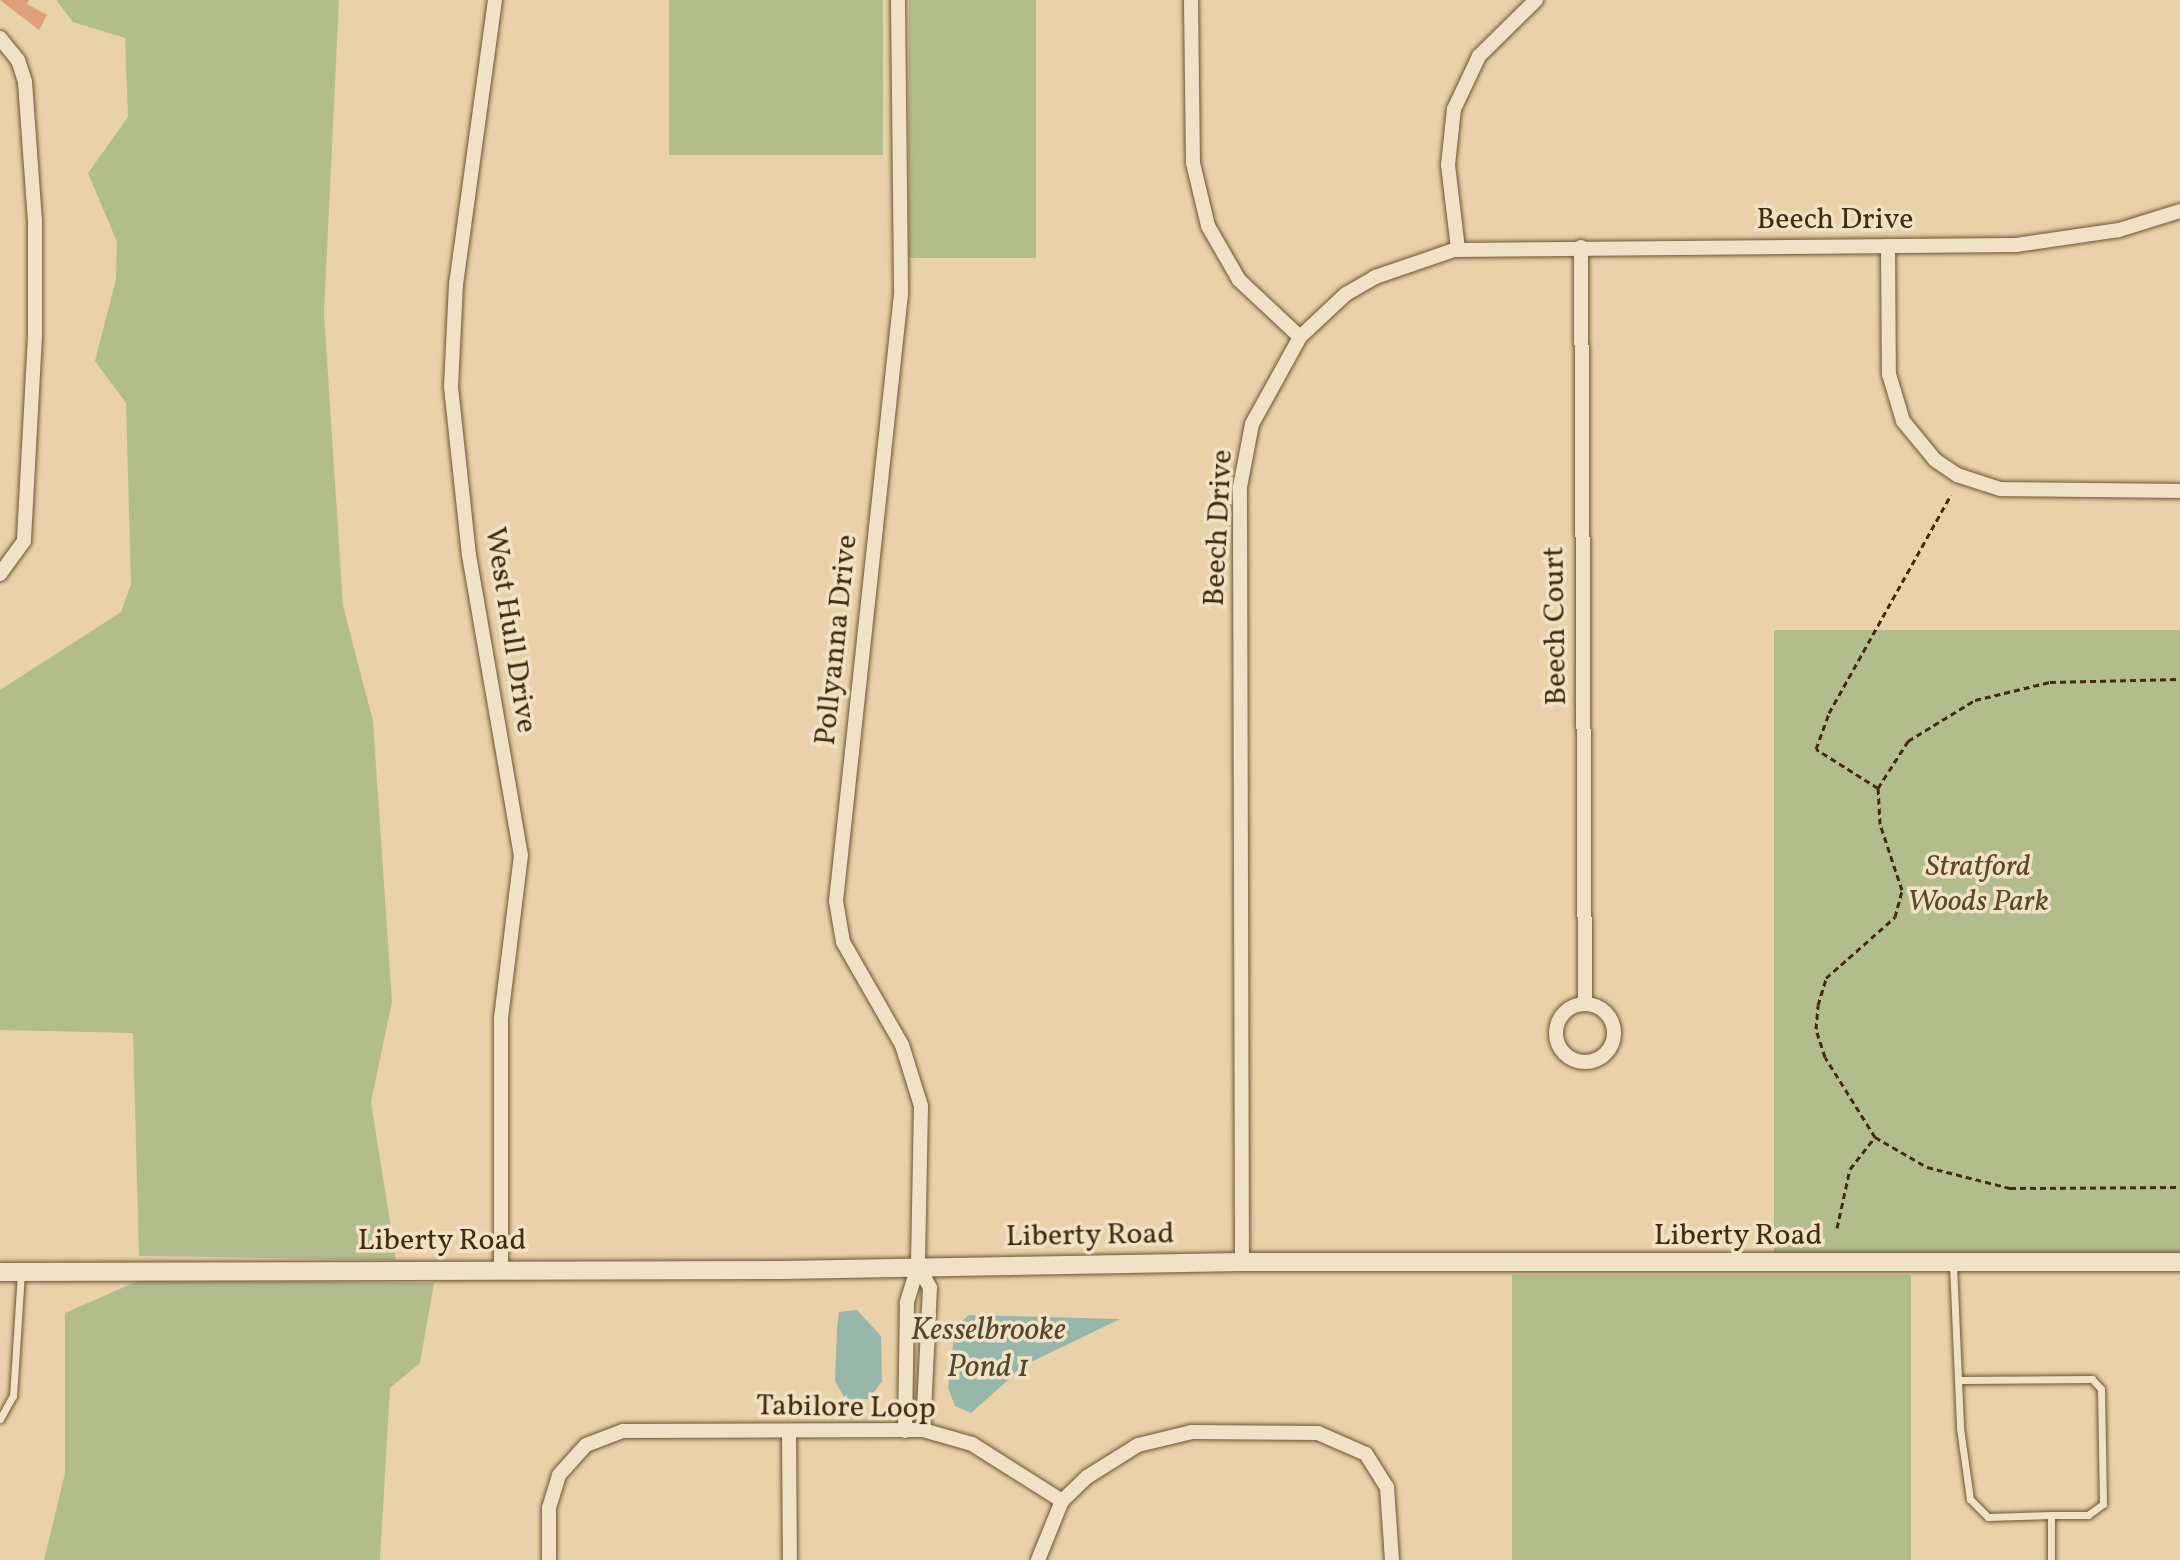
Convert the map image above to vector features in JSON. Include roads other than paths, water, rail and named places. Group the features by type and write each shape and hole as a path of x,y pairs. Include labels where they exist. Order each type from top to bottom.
{"street":[{"name":"West Hull Drive","path":"495,0 456,284 451,387 469,555 521,855 501,1018 501,1268"},
{"name":"Pollyanna Drive","path":"898,0 901,294 836,901 843,942 902,1045 918,1091 918,1266"},
{"path":"1191,0 1193,163 1204,216 1239,280 1300,337"},
{"path":"1458,249 1448,165 1454,109 1479,56 1536,0"},
{"path":"0,38 18,60 25,82 35,220 35,336 24,541 0,574"},
{"name":"Beech Drive","path":"1242,1262 1240,487 1252,424 1265,392 1300,337 1346,294 1375,277 1458,249 1888,246 2070,239 2180,211"},
{"path":"1888,246 1889,374 1903,421 1935,460 1957,475 2000,489 2180,491"},
{"name":"Beech Court","path":"1581,247 1585,1004"},
{"path":"1585,1004 1606,1013 1614,1034 1605,1055 1584,1063 1563,1054 1555,1033 1565,1012 1585,1004"},
{"name":"Liberty Road","path":"0,1272 1242,1262 2180,1262"},
{"path":"918,1266 930,1288 923,1430"},
{"path":"905,1431 907,1303 918,1266"},
{"name":"Tabilore Loop","path":"549,1560 553,1491 571,1458 586,1445 623,1431 923,1430 972,1444 1062,1501"},
{"path":"789,1432 790,1560"},
{"path":"1038,1560 1062,1501 1110,1460 1163,1436 1318,1433 1350,1444 1378,1469 1392,1515 1392,1560"}],"lane":[{"path":"1952,1263 1959,1380 1970,1499 1988,1517 2088,1515 2103,1504 2101,1389 2092,1379 1959,1380"},
{"path":"0,1419 13,1396 21,1272"},
{"path":"2051,1515 2051,1560"}],"water":[{"path":"857,1310 881,1336 882,1381 869,1399 845,1399 835,1381 839,1312"},
{"name":"Kesselbrooke Pond 1","path":"969,1315 1120,1319 1025,1365 971,1413 955,1406 948,1388 955,1327"}],"park label":[{"name":"Stratford Woods Park","path":"1978,884"}]}
